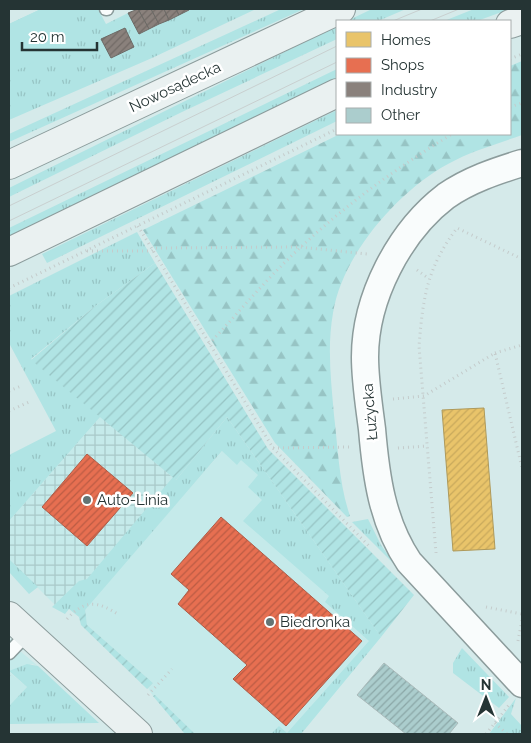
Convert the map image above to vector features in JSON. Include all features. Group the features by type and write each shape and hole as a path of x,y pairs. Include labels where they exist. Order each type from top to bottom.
{"main road":[{"name":"Nowosądecka","path":"9,165 341,9"},
{"path":"9,252 336,93"},
{"path":"18,624 138,734"}],"street":[{"name":"Łużycka","path":"518,692 409,562 397,545 381,500 365,357 368,326 376,294 393,258 421,220 446,196 482,176 522,163"}],"lane":[{"path":"9,652 18,624"}],"path":[{"path":"9,288 336,130"},
{"path":"209,344 300,247 391,172 450,135"},
{"path":"138,226 232,382"},
{"path":"437,559 419,346 428,278 440,252 457,228 522,259"},
{"path":"84,252 152,251 156,248 300,247 372,254"},
{"path":"401,398 424,396 495,353 522,345"},
{"path":"495,353 522,461 522,468"},
{"path":"9,392 21,386"},
{"path":"9,411 29,402"},
{"path":"67,619 78,608 90,603 108,607 119,615"},
{"path":"479,606 522,614"},
{"path":"148,694 172,669"},
{"path":"486,734 518,692"},
{"path":"495,724 506,734"}],"shaded area":[{"path":"101,416 176,480 62,612 9,559 9,521"},
{"path":"226,447 261,466 381,637 301,734 185,734 153,696 148,688 153,683 87,625 85,608"},
{"path":"9,642 38,666 32,664 9,672"},
{"path":"9,672 27,687 9,706"}],"green space":[{"path":"41,9 98,9 106,24 128,13 139,34 191,9 256,9 152,58 9,120 9,24"},
{"path":"41,9 68,9 82,39 9,74 9,24"},
{"path":"281,9 304,9 9,142 9,134"},
{"path":"372,9 406,9 380,20 349,20"},
{"path":"474,9 510,9 480,20 446,20"},
{"path":"336,26 336,39 9,197 9,188"},
{"path":"522,61 522,135 457,159 429,176 410,191 375,227 360,247 338,291 331,326 330,364 339,466 350,516 347,517 275,443 143,230 338,135 511,135 511,66"},
{"path":"336,69 336,78 9,237 9,228"},
{"path":"336,110 336,121 47,263 42,254"},
{"path":"137,232 155,263 94,307 31,359 101,416 9,521 9,455 56,431 9,343 9,296"},
{"path":"155,263 268,449 414,595 381,637 227,417 176,480 31,360 94,307"},
{"path":"227,417 381,637 301,734 271,734 279,726 287,733 369,641 325,602 329,596 243,521 262,500 248,487 258,475 241,460 237,465 222,451 79,617 69,609 65,614 52,607 79,581 87,579 173,477 176,480"},
{"path":"368,519 381,545 396,566 352,522"},
{"path":"9,559 38,587 29,594 9,572"},
{"path":"85,608 87,625 153,683 147,689 81,625 79,617"},
{"path":"462,648 509,697 499,708 453,673 453,663"},
{"path":"27,664 38,666 99,723 9,724 9,706 27,687 9,671"},
{"path":"155,695 195,734 185,734 153,696"},
{"path":"516,698 511,714 522,726 522,734 489,734"}],"building: Homes":[{"path":"484,408 495,549 453,551 442,410"}],"building: Shops":[{"name":"Auto-Linia","path":"87,454 133,493 87,546 42,507"},
{"name":"Biedronka","path":"221,517 362,641 286,726 233,679 247,665 178,604 189,590 171,574"}],"building: Industry":[{"path":"138,9 151,9 159,24 149,29"},
{"path":"138,9 149,29 139,34 128,13"},
{"path":"151,9 164,9 169,20 159,24"},
{"path":"164,9 176,9 179,15 169,20"},
{"path":"176,9 189,9 189,10 179,15"},
{"path":"125,28 134,47 111,58 101,39"}],"building: Other":[{"path":"384,663 458,723 449,734 406,734 357,695"}],"tram line":[{"path":"395,20 422,9"},
{"path":"432,20 459,9"},
{"path":"9,206 336,46"},
{"path":"9,221 336,62"}],"place":[{"name":"Auto-Linia","path":"87,500"},
{"name":"Biedronka","path":"270,622"}]}
